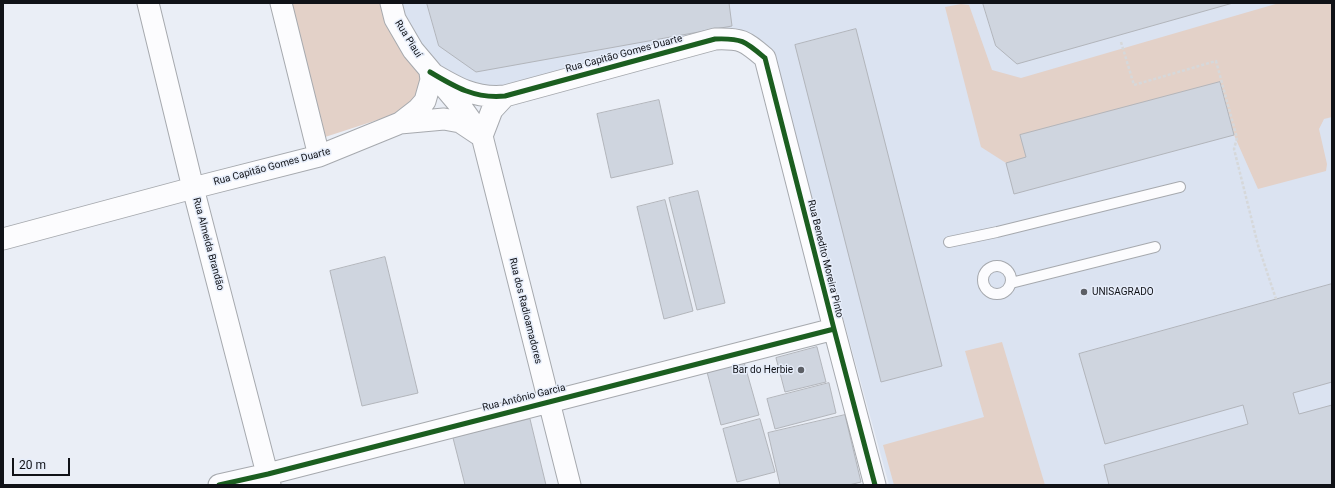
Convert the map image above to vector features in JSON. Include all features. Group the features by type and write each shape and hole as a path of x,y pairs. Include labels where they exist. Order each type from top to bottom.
{"street":[{"name":"Rua Almeida Brandão","path":"148,3 193,188 269,479"},
{"path":"281,3 319,156"},
{"name":"Rua Piauí","path":"391,3 395,19 413,50 430,72 462,108 482,136"},
{"name":"Rua Capitão Gomes Duarte","path":"506,96 715,39 734,38 748,44"},
{"name":"Rua Benedito Moreira Pinto","path":"748,44 765,58 875,485"},
{"path":"430,72 453,86 476,95 497,97 506,96"},
{"path":"400,123 418,109 425,101 431,80 430,72"},
{"path":"400,123 444,119 460,122 482,136 492,110 506,96"},
{"name":"Rua Capitão Gomes Duarte","path":"3,239 319,156 400,123"},
{"name":"Rua dos Radioamadores","path":"482,136 570,485"},
{"name":"Rua Antônio Garcia","path":"219,485 269,479 548,402 834,329"}],"lane":[{"path":"949,242 997,232 1180,187"},
{"path":"1011,283 1155,247"}],"path":[{"path":"1121,42 1134,85 1216,61 1237,138 1234,149 1258,244 1276,299"}],"shaded area":[{"path":"291,3 385,3 390,20 422,80 411,109 319,139"},
{"name":"UNISAGRADO","path":"395,3 1332,3 1332,485 889,485 770,52 732,34 473,99 435,74"},
{"path":"1279,3 1332,3 1332,117 1324,119 1319,129 1327,164 1326,171 1258,189 1234,135 1220,82 1026,157 1006,163 981,147 945,7 961,4 969,5 992,70 1021,78"},
{"path":"1002,342 1045,485 894,485 883,445 984,417 965,351"}],"building":[{"path":"427,3 729,3 732,26 476,72 439,46"},
{"path":"983,3 1233,3 1017,64 996,46"},
{"path":"856,29 942,366 881,382 795,45"},
{"path":"1220,82 1234,135 1014,194 1006,163 1026,157 1020,135"},
{"path":"659,100 673,164 611,178 597,114"},
{"path":"698,191 725,303 697,310 669,198"},
{"path":"665,200 693,311 664,319 637,207"},
{"path":"385,257 418,393 362,406 330,271"},
{"path":"1332,284 1332,382 1293,393 1299,414 1332,405 1332,485 1109,485 1104,465 1248,424 1243,405 1105,444 1079,354"},
{"name":"Bar do Herbie","path":"817,347 826,382 785,392 776,358"},
{"path":"744,362 759,415 721,425 707,372"},
{"path":"829,383 836,413 775,429 767,399"},
{"path":"845,415 861,482 849,485 780,485 768,433"},
{"path":"530,419 546,485 465,485 453,438"},
{"path":"760,419 775,472 737,482 723,429"}],"cycle path":[{"path":"430,72 457,87 475,94 484,96 505,96 715,39 731,39 743,42 748,44 765,58 875,485"},
{"path":"219,485 268,474 834,329"}],"place":[{"name":"UNISAGRADO","path":"1084,292"},
{"name":"Bar do Herbie","path":"801,370"}]}
